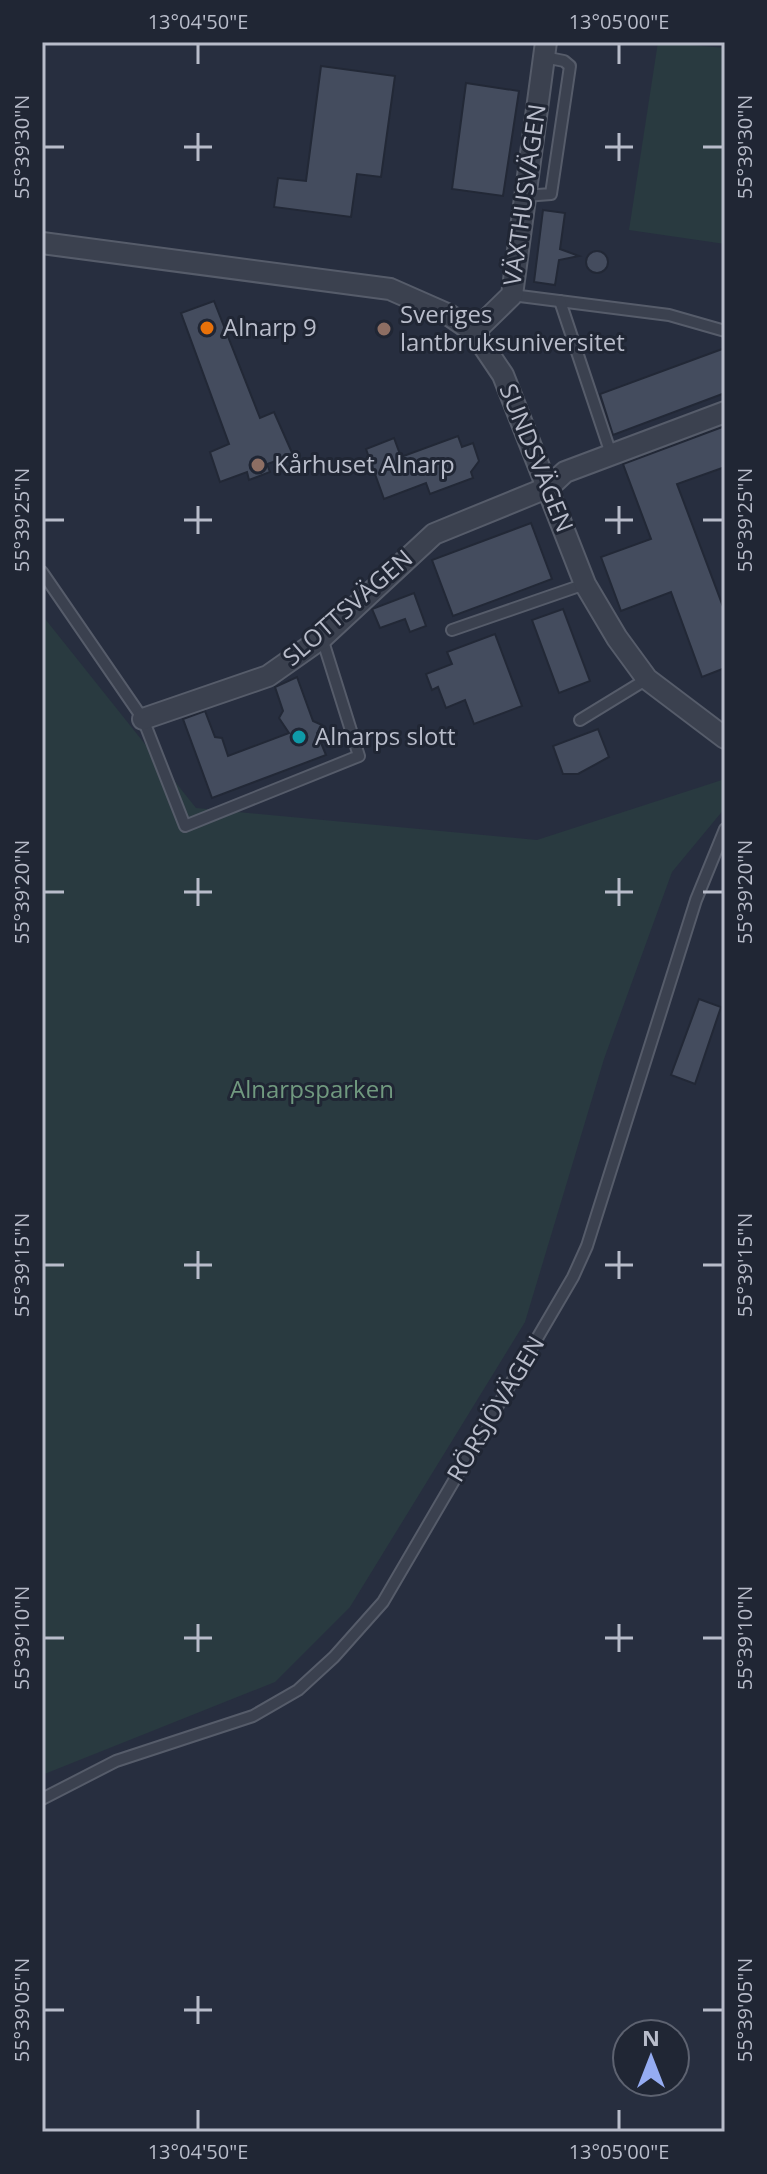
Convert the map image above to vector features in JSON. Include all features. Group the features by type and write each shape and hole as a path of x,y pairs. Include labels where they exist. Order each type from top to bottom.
{"street":[{"name":"VÄXTHUSVÄGEN","path":"474,332 512,295 545,49"},
{"name":"SUNDSVÄGEN","path":"42,243 390,289 430,304 474,332 503,375 585,584 617,638 647,679 725,738"},
{"name":"SLOTTSVÄGEN","path":"143,719 268,676 322,638 434,534 549,487 565,472 725,412"}],"lane":[{"path":"512,295 669,315 725,331"},
{"path":"560,301 611,454"},
{"path":"42,572 143,719 185,826 359,756 322,638"},
{"path":"452,630 585,584"},
{"path":"580,720 647,679"},
{"name":"RÖRSJÖVÄGEN","path":"42,1799 116,1761 253,1716 287,1696 334,1657 383,1602 573,1277 587,1246 696,900 725,829"}],"green space":[{"path":"658,42 725,48 725,244 629,230"},
{"name":"Alnarpsparken","path":"42,615 196,808 537,840 725,779 725,808 672,872 604,1059 525,1322 350,1607 275,1682 42,1775"}],"building":[{"path":"321,66 395,76 381,177 357,174 351,217 274,207 278,178 306,181"},
{"path":"466,83 519,91 503,196 452,189"},
{"path":"543,210 565,213 560,249 579,256 559,260 555,285 534,282"},
{"path":"597,251 608,262 597,273 586,262"},
{"path":"214,301 260,418 274,412 293,455 267,464 270,472 249,480 247,472 220,482 210,452 229,444 181,313"},
{"path":"725,348 725,393 613,435 600,394"},
{"path":"725,426 725,467 677,484 725,612 725,668 702,677 671,592 621,611 601,557 651,539 623,464"},
{"path":"458,436 462,447 473,443 479,461 471,472 473,478 430,494 426,483 384,499 366,449 394,438 401,457"},
{"path":"531,523 552,579 453,616 432,560"},
{"path":"414,593 426,626 410,632 405,619 380,628 372,609"},
{"path":"563,609 590,681 559,693 532,620"},
{"path":"495,634 522,706 474,724 465,700 446,708 438,687 432,690 426,674 452,664 447,652"},
{"name":"Alnarps slott","path":"297,677 313,721 322,725 317,733 326,755 212,798 183,719 205,711 215,737 222,738 228,756 289,733 279,718 283,711 275,687"},
{"path":"598,729 609,757 578,774 563,774 553,746"},
{"path":"699,999 721,1007 695,1084 671,1075"}],"place":[{"name":"Alnarp 9","path":"207,328"},
{"name":"Sveriges lantbruksuniversitet","path":"384,329"},
{"name":"Kårhuset Alnarp","path":"258,465"},
{"name":"Alnarps slott","path":"299,737"}]}
